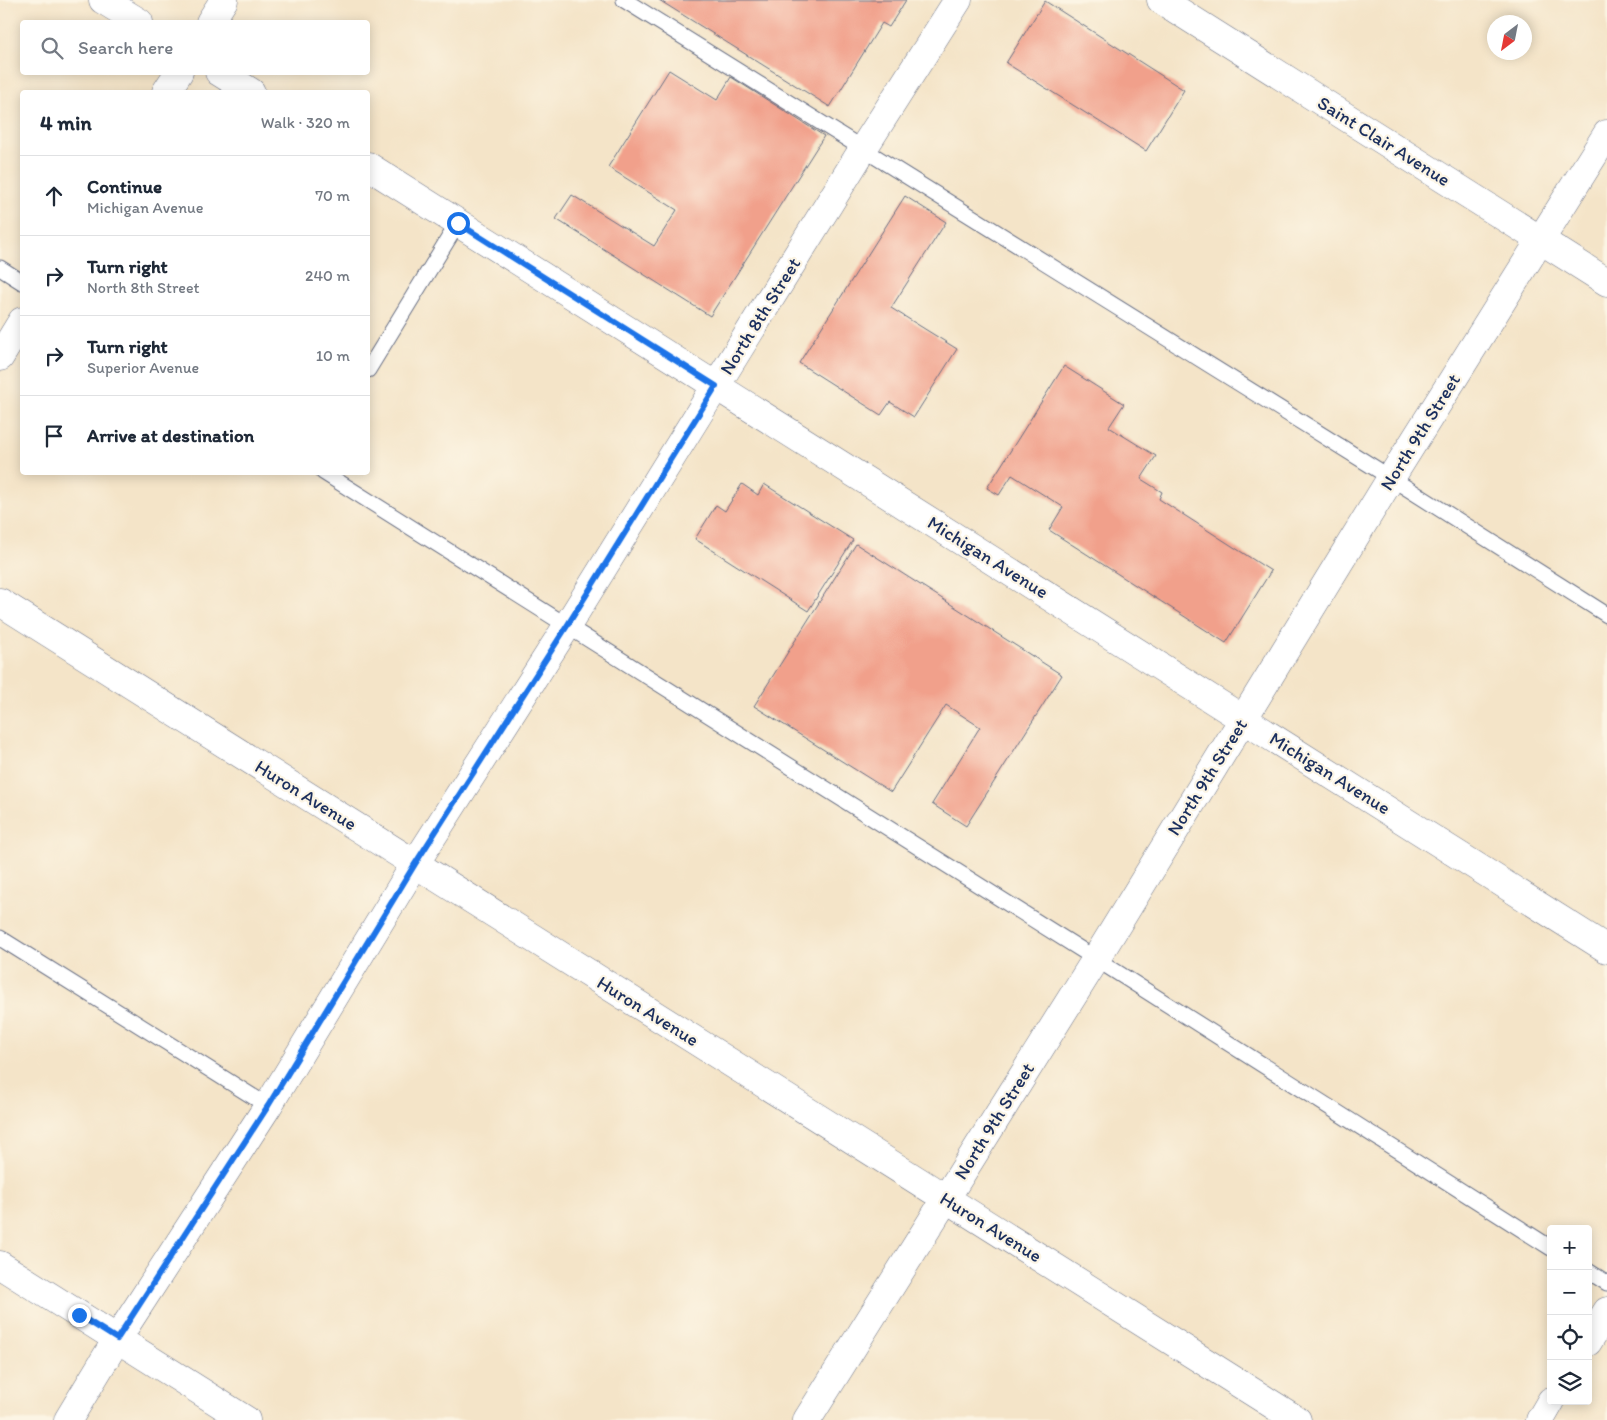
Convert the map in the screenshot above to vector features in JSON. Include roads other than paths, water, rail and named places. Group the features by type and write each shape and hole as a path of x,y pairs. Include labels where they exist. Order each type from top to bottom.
{"street":[{"path":"103,0 136,20"},
{"path":"211,20 224,0"},
{"name":"North 8th Street","path":"68,1420 117,1339 268,1106 415,864 567,626 863,149 958,0"},
{"name":"Saint Clair Avenue","path":"1161,0 1607,282"},
{"path":"167,90 177,75"},
{"path":"225,75 248,90"},
{"name":"North 9th Street","path":"807,1420 1096,959 1391,478 1607,134"},
{"name":"Michigan Avenue","path":"370,167 1607,949"},
{"path":"0,357 20,324"},
{"name":"Huron Avenue","path":"0,602 1297,1420"},
{"path":"0,1265 246,1420"},
{"path":"1592,1335 1607,1311"},
{"path":"1540,1420 1549,1405"}],"lane":[{"path":"624,0 1391,478 1607,615"},
{"path":"370,367 458,223"},
{"path":"0,268 20,281"},
{"path":"329,475 1547,1245"},
{"path":"0,938 268,1106"},
{"path":"1592,1274 1607,1283"}]}
